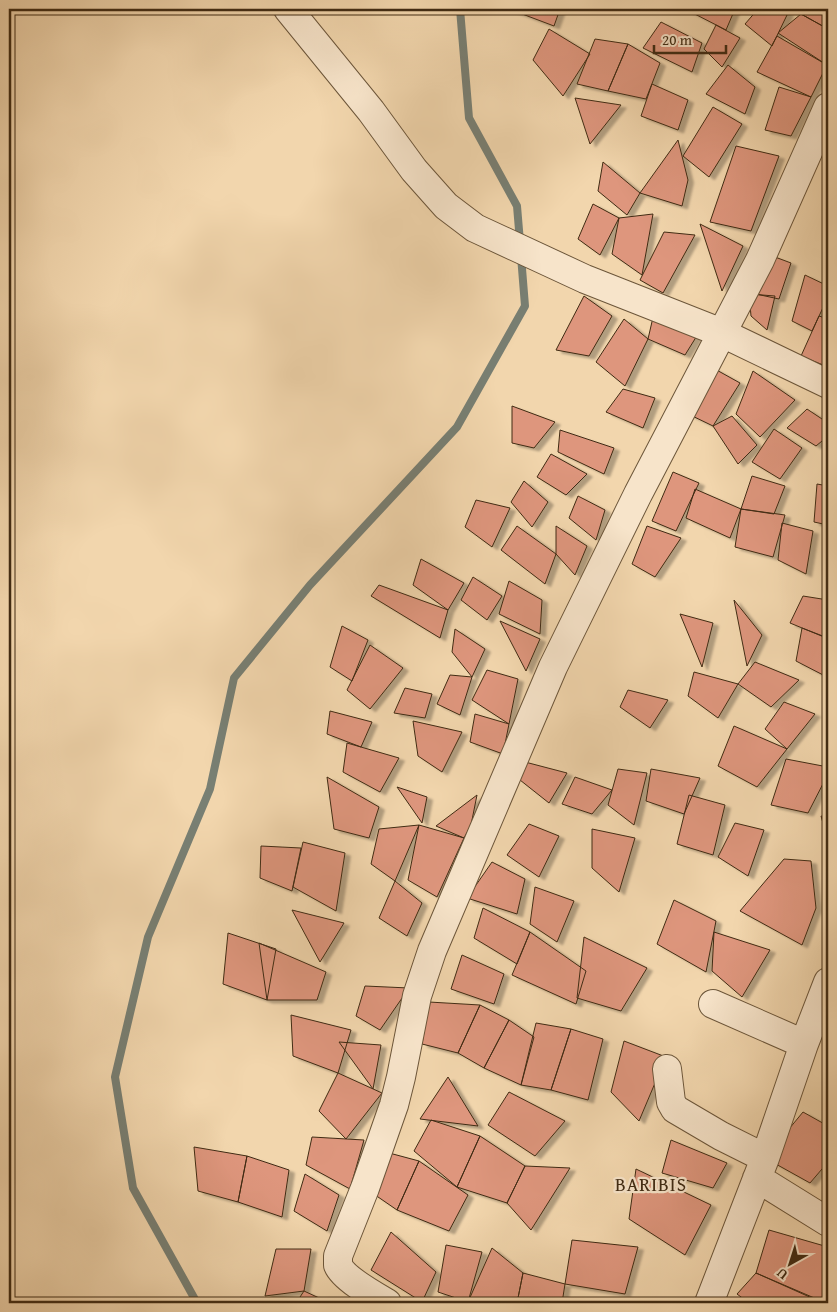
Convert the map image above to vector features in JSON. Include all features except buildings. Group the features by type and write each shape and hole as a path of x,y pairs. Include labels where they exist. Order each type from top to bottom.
{"street":[{"path":"288,9 371,111 414,170 446,206 475,228 585,279 722,333 828,384"},
{"path":"387,1303 344,1272 338,1264 338,1256 394,1105 418,996 432,951 553,667 638,494 760,260 828,107"},
{"path":"709,1303 761,1168 804,1044 828,982"},
{"path":"713,1004 804,1044"},
{"path":"667,1069 671,1102 675,1109 721,1136 828,1222"}],"waterway":[{"path":"460,9 469,118 517,206 520,242"},
{"path":"197,1303 133,1188 115,1077 148,937 210,789 234,678 310,585 457,427 525,306 521,256"}],"district":[{"name":"BARIBIS","path":"651,1184"}]}
